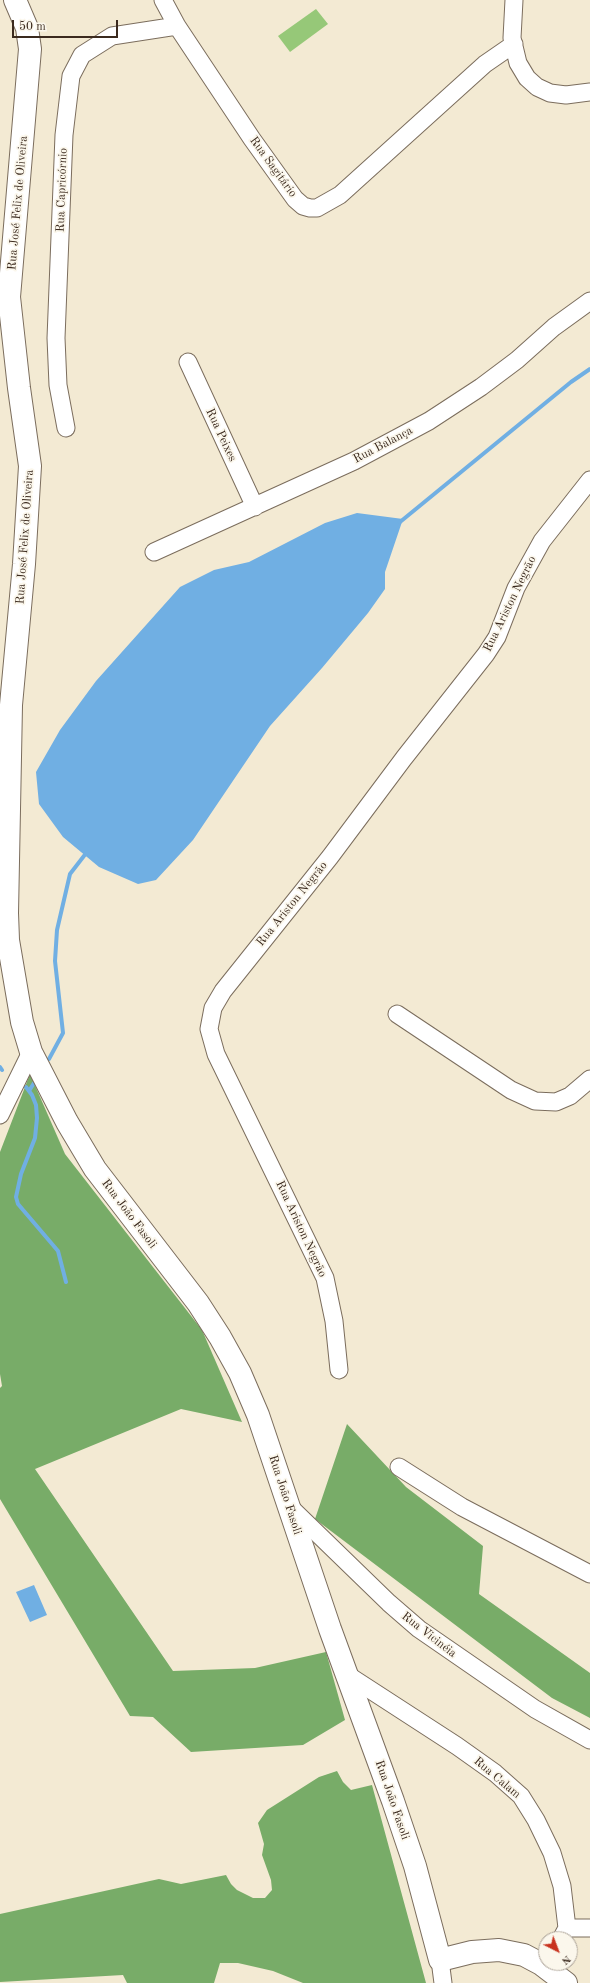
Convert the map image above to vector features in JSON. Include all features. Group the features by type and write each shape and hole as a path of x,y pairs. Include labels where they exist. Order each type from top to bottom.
{"main road":[{"name":"Rua José Felix de Oliveira","path":"15,0 26,28 30,49 5,298 30,466 24,564 11,704 4,913 16,993 22,1022 31,1052"},
{"name":"Rua João Fasoli","path":"31,1052 67,1122 95,1169 198,1303 220,1337 240,1373 258,1416 346,1674 373,1744 415,1866 440,1960"},
{"path":"440,1960 472,1952 499,1950 538,1960"},
{"path":"554,1971 566,1983"}],"street":[{"name":"Rua Sagitário","path":"163,0 177,26 295,199 303,206 310,208 317,208 340,195 485,64 514,44"},
{"path":"514,0 512,38 518,63 527,78 537,87 550,93 566,95 590,92"},
{"name":"Rua Capricórnio","path":"66,428 58,385 56,338 64,135 71,76 82,55 112,36 177,26"},
{"name":"Rua Balança","path":"154,552 354,461 429,420 481,387 517,360 554,327 590,301"},
{"name":"Rua Peixes","path":"188,362 255,507"},
{"name":"Rua Ariston Negrão","path":"339,1370 334,1321 325,1278 216,1054 209,1029 213,1008 223,991 330,857 404,758 486,654 497,636 516,588 542,541 590,480"},
{"path":"397,1014 511,1090 535,1101 556,1102 570,1096 590,1079"},
{"path":"0,1115 31,1052"},
{"path":"399,1467 462,1507 590,1574"},
{"name":"Rua Vicinéia","path":"288,1505 419,1630 535,1709 590,1740"},
{"name":"Rua Calam","path":"346,1674 457,1746 495,1773 520,1796 536,1820 552,1853 562,1886 564,1931"},
{"path":"577,1931 590,1928"},
{"name":"Rua João Fasoli","path":"440,1960 443,1983"}],"green space":[{"path":"316,9 328,24 290,52 278,36"},
{"path":"30,1074 65,1154 202,1330 242,1422 181,1409 35,1469 173,1671 255,1668 326,1652 345,1720 303,1745 191,1752 153,1717 130,1716 0,1499 0,1388 2,1386 0,1374 0,1152"},
{"path":"347,1424 406,1487 483,1546 479,1594 590,1673 590,1718 552,1698 315,1519"},
{"path":"337,1771 343,1782 351,1790 372,1785 426,1983 303,1983 273,1971 238,1963 220,1963 214,1983 127,1983 123,1975 0,1982 0,1914 159,1879 181,1884 226,1875 231,1884 237,1890 253,1898 265,1898 272,1890 271,1880 262,1855 264,1844 258,1823 267,1810 319,1777"}],"water":[{"path":"357,513 403,519 385,572 385,589 368,613 322,668 270,726 193,840 156,880 138,884 99,867 63,837 39,804 36,772 60,730 96,681 180,587 214,570 249,562 325,523"},
{"path":"34,1585 47,1615 30,1622 16,1592"}],"waterway":[{"path":"400,522 571,382 590,369"},
{"path":"49,1059 63,1033 55,961 57,930 70,874 87,852"},
{"path":"29,1091 34,1083"},
{"path":"26,1087 32,1095 36,1105 37,1118 35,1138 21,1174 16,1197 18,1204 58,1251 66,1282"}]}
